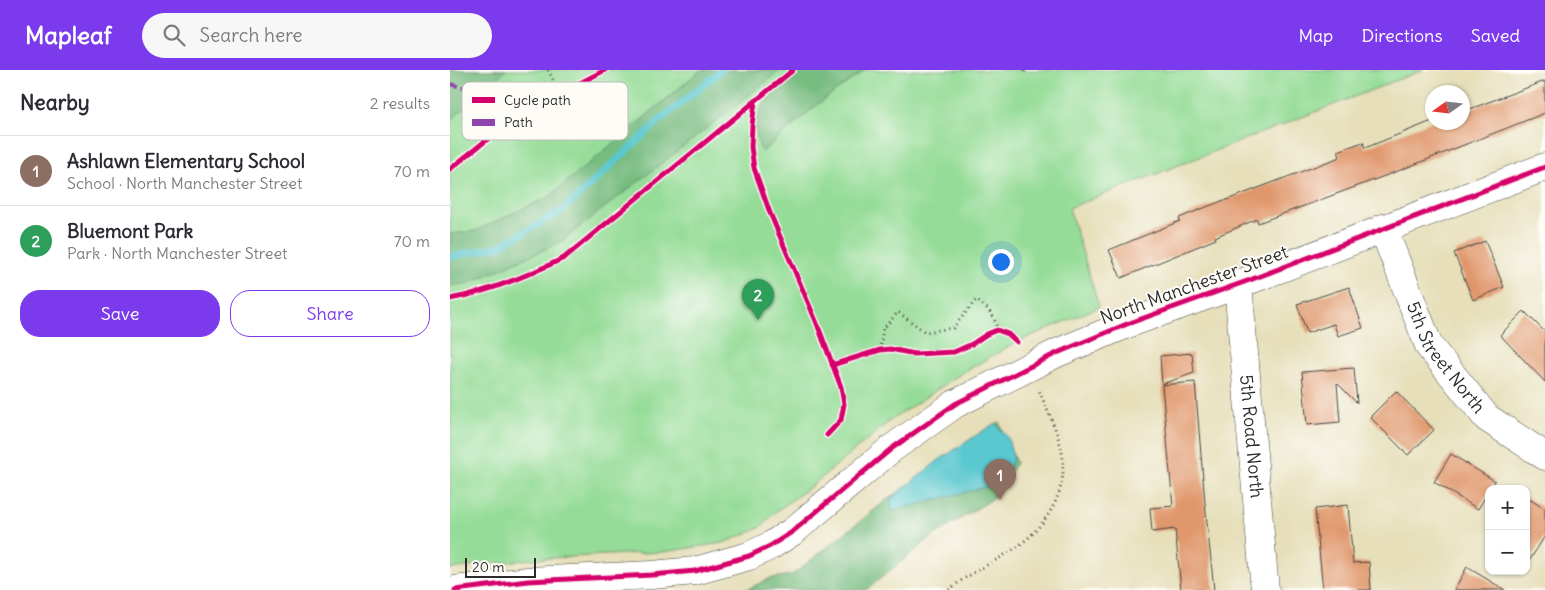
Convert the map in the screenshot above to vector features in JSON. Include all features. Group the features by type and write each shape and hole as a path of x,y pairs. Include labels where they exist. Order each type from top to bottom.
{"street":[{"name":"North Manchester Street","path":"455,590 528,581 652,575 697,581 781,539 891,450 955,404 1057,353 1127,324 1238,285 1545,167"},
{"name":"5th Street North","path":"1383,228 1429,346 1487,418 1545,456"},
{"name":"5th Road North","path":"1238,285 1265,590"}],"path":[{"path":"548,70 553,82"},
{"path":"880,350 883,329 898,312 925,332 953,328 976,300 992,313 997,331"},
{"path":"872,352 890,349"},
{"path":"949,590 1015,548 1036,530 1052,510 1062,487 1061,445 1038,390"}],"green space":[{"path":"450,70 1423,70 1069,208 1099,307 1017,342 962,373 891,420 814,484 774,513 760,528 723,543 662,552 532,559 450,569"},
{"path":"450,70 506,70 493,82 462,82 462,110 450,121"},
{"path":"701,70 780,70 559,243 469,283 450,286 450,234 475,231 550,196 617,140 628,140 628,131"},
{"path":"803,70 865,70 818,104 762,152 757,139 756,126 763,106 777,90"},
{"path":"999,422 1016,463 994,498 933,536 866,590 745,590 771,578 792,575 888,499"}],"water":[{"path":"995,423 1008,438 1013,458 1006,478 985,487 892,511 890,499 939,460"}],"building":[{"path":"1545,81 1545,113 1398,171 1258,223 1257,219 1215,237 1216,239 1121,278 1109,250 1180,221 1179,218 1340,157 1338,151 1363,142 1365,148 1425,124 1425,130 1470,130 1470,109"},
{"path":"1485,241 1504,287 1473,300 1454,253"},
{"path":"1349,287 1363,328 1338,336 1334,324 1307,333 1297,304"},
{"path":"1524,311 1545,332 1545,382 1500,335"},
{"path":"1192,353 1194,373 1162,384 1160,356"},
{"path":"1354,368 1357,403 1337,383 1340,422 1307,425 1302,372"},
{"path":"1195,382 1214,590 1181,590 1175,529 1152,532 1150,508 1173,506 1162,385"},
{"path":"1396,391 1434,430 1408,455 1370,417"},
{"path":"1451,454 1495,481 1493,485 1485,485 1485,497 1478,509 1434,482"},
{"path":"1530,500 1545,509 1545,536 1530,560"},
{"path":"1348,505 1353,563 1369,562 1371,590 1323,590 1315,509"},
{"path":"1467,567 1505,590 1454,590"}],"waterway":[{"path":"450,257 500,246 563,210 659,121 722,70"}],"marked path":[{"path":"450,84 462,87"}],"cycle path":[{"path":"582,82 605,70"},
{"path":"450,299 508,282 564,258 793,70"},
{"path":"755,102 751,147 754,168 770,213 816,321 841,387 844,404 841,420 827,435"},
{"path":"450,169 487,140"},
{"path":"455,590 528,581 695,571 749,556 770,546 792,532 891,449 955,404 1057,353 1127,324 1250,280 1545,167"},
{"path":"832,365 880,350 890,349 915,354 954,352 997,330 1008,334 1017,342"}],"place":[{"name":"Bluemont Park","path":"758,320"},
{"name":"Ashlawn Elementary School","path":"1000,500"}]}
